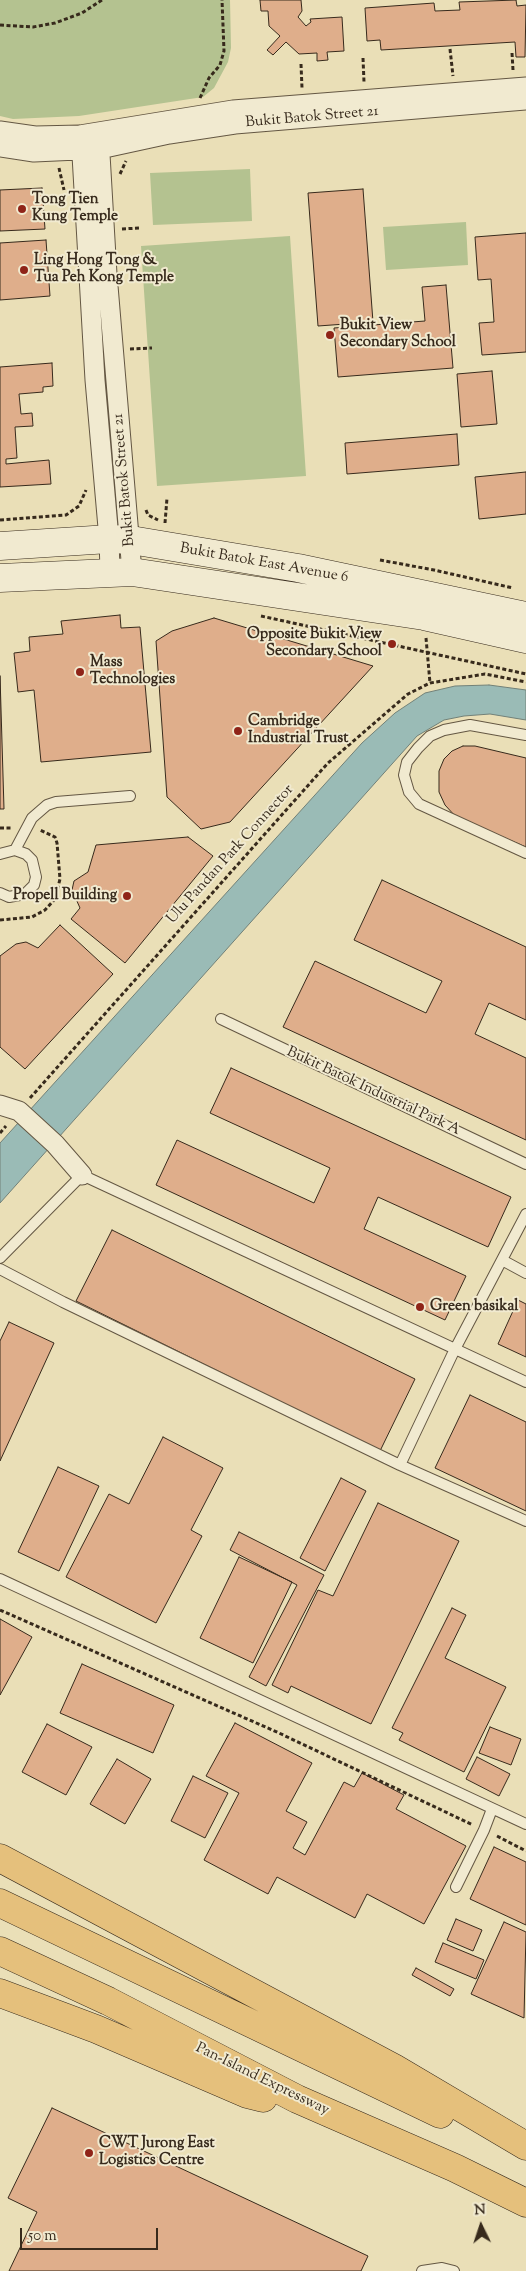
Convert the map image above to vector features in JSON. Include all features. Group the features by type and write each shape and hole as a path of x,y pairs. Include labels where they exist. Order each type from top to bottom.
{"highway":[{"path":"0,1858 394,2068 526,2146"},
{"path":"0,1903 526,2155"},
{"name":"Pan-Island Expressway","path":"0,1951 108,2001 297,2099 455,2168 526,2202"},
{"path":"0,1993 96,2029 258,2098 297,2099"}],"main road":[{"name":"Bukit Batok East Avenue 6","path":"0,546 120,540 298,568 526,616"},
{"name":"Bukit Batok East Avenue 6","path":"0,578 121,571 424,616 526,639"}],"street":[{"name":"Bukit Batok Street 21","path":"0,147 34,152 90,141 189,117 243,109 526,87"},
{"name":"Bukit Batok Street 21","path":"0,130 35,136 90,141 169,134 235,124 526,100"},
{"name":"Bukit Batok Street 21","path":"90,141 95,380 120,540 121,571"},
{"path":"0,1104 21,1113 55,1144 82,1174"}],"lane":[{"path":"526,734 470,725 444,730 430,736 418,748 407,762 404,775 409,792 420,804 526,853"},
{"path":"15,850 32,818 47,805 56,802 130,796"},
{"path":"0,854 15,850 26,854 32,860 36,877 34,885 25,894 9,897 0,893"},
{"name":"Bukit Batok Industrial Park A","path":"221,1019 526,1164"},
{"path":"0,1258 82,1174 454,1350 526,1382"},
{"path":"400,1465 454,1350 526,1214"},
{"path":"502,1260 526,1273"},
{"path":"0,1269 63,1302 400,1465 526,1521"},
{"path":"0,1579 526,1824"},
{"path":"456,1887 484,1830 492,1808"},
{"path":"422,2271 442,2268 454,2271"}],"path":[{"path":"0,26 33,27 55,23 82,13 102,0"},
{"path":"189,117 209,78 220,65 224,51 222,0"},
{"path":"450,50 452,70"},
{"path":"512,53 513,68"},
{"path":"363,58 364,76"},
{"path":"301,64 302,82"},
{"path":"119,176 126,162 133,157"},
{"path":"56,164 61,170 64,194"},
{"path":"119,222 121,230 139,228"},
{"path":"128,342 129,358"},
{"path":"131,349 152,348"},
{"path":"0,520 66,515 79,506 87,488"},
{"path":"165,520 167,498"},
{"path":"146,509 148,515 173,526"},
{"path":"377,560 434,570 515,588"},
{"path":"251,614 427,654 526,674"},
{"path":"424,616 430,682"},
{"name":"Ulu Pandan Park Connector","path":"0,1133 21,1113 328,762 408,694 430,682 485,674 526,682"},
{"path":"0,1610 279,1733 526,1851"}],"green space":[{"path":"0,0 230,0 231,48 228,62 214,88 203,97 79,116 13,119 0,116"},
{"path":"250,169 252,221 153,225 150,173"},
{"path":"466,222 468,265 386,270 383,227"},
{"path":"290,236 306,476 157,486 141,246"}],"water":[{"path":"489,685 526,690 526,720 490,714 464,716 444,720 417,736 0,1203 0,1143 362,743 395,713 425,693 455,686"}],"building":[{"path":"260,0 301,0 302,11 298,17 306,26 311,22 310,19 342,17 344,51 327,52 328,60 317,61 317,53 299,54 286,42 273,55 267,50 280,36 269,26 268,11 261,11"},
{"path":"516,0 517,6 526,5 525,57 516,57 515,42 381,50 380,40 367,41 365,8 434,3 435,11 460,10 459,2"},
{"name":"Tong Tien Kung Temple","path":"42,188 45,229 0,231 0,190"},
{"path":"363,189 373,322 318,326 308,193"},
{"path":"526,233 526,352 482,355 479,323 494,322 491,279 478,280 475,237"},
{"name":"Ling Hong Tong & Tua Peh Kong Temple","path":"46,240 50,296 0,300 0,243"},
{"path":"446,285 453,368 338,377 334,328 425,321 422,287"},
{"path":"52,363 53,386 43,387 43,392 19,394 21,414 32,413 33,426 15,427 17,458 6,459 6,464 49,460 51,484 0,487 0,367"},
{"path":"492,371 497,424 461,427 457,374"},
{"path":"457,434 459,465 347,474 345,443"},
{"path":"526,472 526,514 479,519 475,477"},
{"name":"Mass Technologies","path":"120,615 121,628 140,627 151,752 41,762 34,690 18,692 14,653 30,651 29,637 63,634 61,621"},
{"name":"Cambridge Industrial Trust","path":"214,618 373,666 230,822 201,829 167,797 156,641 172,631"},
{"path":"0,676 4,809 0,809"},
{"path":"463,746 475,746 526,758 526,847 456,817 445,805 439,792 439,771 444,759 452,751"},
{"name":"Propell Building","path":"188,837 213,856 125,963 71,919 80,908 72,890 74,881 88,872 96,845"},
{"path":"382,880 526,947 526,1020 489,1003 475,1034 526,1058 526,1140 283,1027 315,961 426,1013 442,981 354,940"},
{"path":"60,925 113,974 25,1069 0,1047 0,956 16,944 26,942 38,948"},
{"path":"231,1068 511,1197 488,1247 378,1197 364,1229 466,1276 445,1320 156,1185 177,1140 314,1203 330,1168 210,1113"},
{"path":"112,1230 415,1379 380,1451 76,1301"},
{"path":"518,1300 526,1304 526,1357 498,1344"},
{"path":"9,1322 54,1343 0,1461 0,1341"},
{"path":"470,1395 526,1422 526,1511 435,1468"},
{"path":"163,1437 223,1468 191,1530 202,1536 156,1623 66,1577 109,1494 129,1504"},
{"path":"58,1467 99,1486 59,1571 18,1552"},
{"path":"341,1478 366,1491 325,1571 300,1558"},
{"path":"378,1503 459,1541 371,1724 291,1686 288,1693 272,1685 318,1590 333,1596"},
{"path":"239,1532 324,1575 266,1686 249,1677 297,1585 230,1550"},
{"path":"239,1557 292,1582 253,1663 200,1638"},
{"path":"452,1608 466,1615 445,1658 506,1687 464,1772 399,1740 403,1733 392,1728"},
{"path":"0,1619 32,1637 0,1695"},
{"path":"82,1664 174,1705 153,1753 60,1713"},
{"path":"235,1723 312,1763 286,1811 307,1822 293,1848 305,1855 344,1782 354,1787 362,1773 404,1795 396,1809 466,1846 424,1924 367,1894 355,1918 277,1877 268,1894 204,1860 239,1793 206,1776"},
{"path":"47,1724 92,1747 66,1795 22,1772"},
{"path":"490,1727 521,1739 511,1765 479,1753"},
{"path":"477,1757 510,1774 499,1796 466,1779"},
{"path":"117,1759 151,1779 125,1824 90,1804"},
{"path":"193,1776 228,1793 205,1838 171,1821"},
{"path":"494,1847 526,1862 526,1925 470,1899"},
{"path":"456,1919 482,1930 473,1951 447,1940"},
{"path":"504,1922 526,1932 524,2018 471,1994"},
{"path":"443,1943 484,1960 476,1979 435,1962"},
{"path":"416,1968 454,1989 450,1996 412,1975"},
{"name":"CWT Jurong East Logistics Centre","path":"52,2108 368,2256 361,2271 9,2271 37,2212 8,2198"}],"place":[{"name":"Tong Tien Kung Temple","path":"22,209"},
{"name":"Ling Hong Tong & Tua Peh Kong Temple","path":"24,270"},
{"name":"Bukit View Secondary School","path":"330,335"},
{"name":"Opposite Bukit View Secondary School","path":"392,644"},
{"name":"Mass Technologies","path":"80,672"},
{"name":"Cambridge Industrial Trust","path":"238,731"},
{"name":"Propell Building","path":"127,896"},
{"name":"Green basikal","path":"420,1307"},
{"name":"CWT Jurong East Logistics Centre","path":"89,2153"}]}
